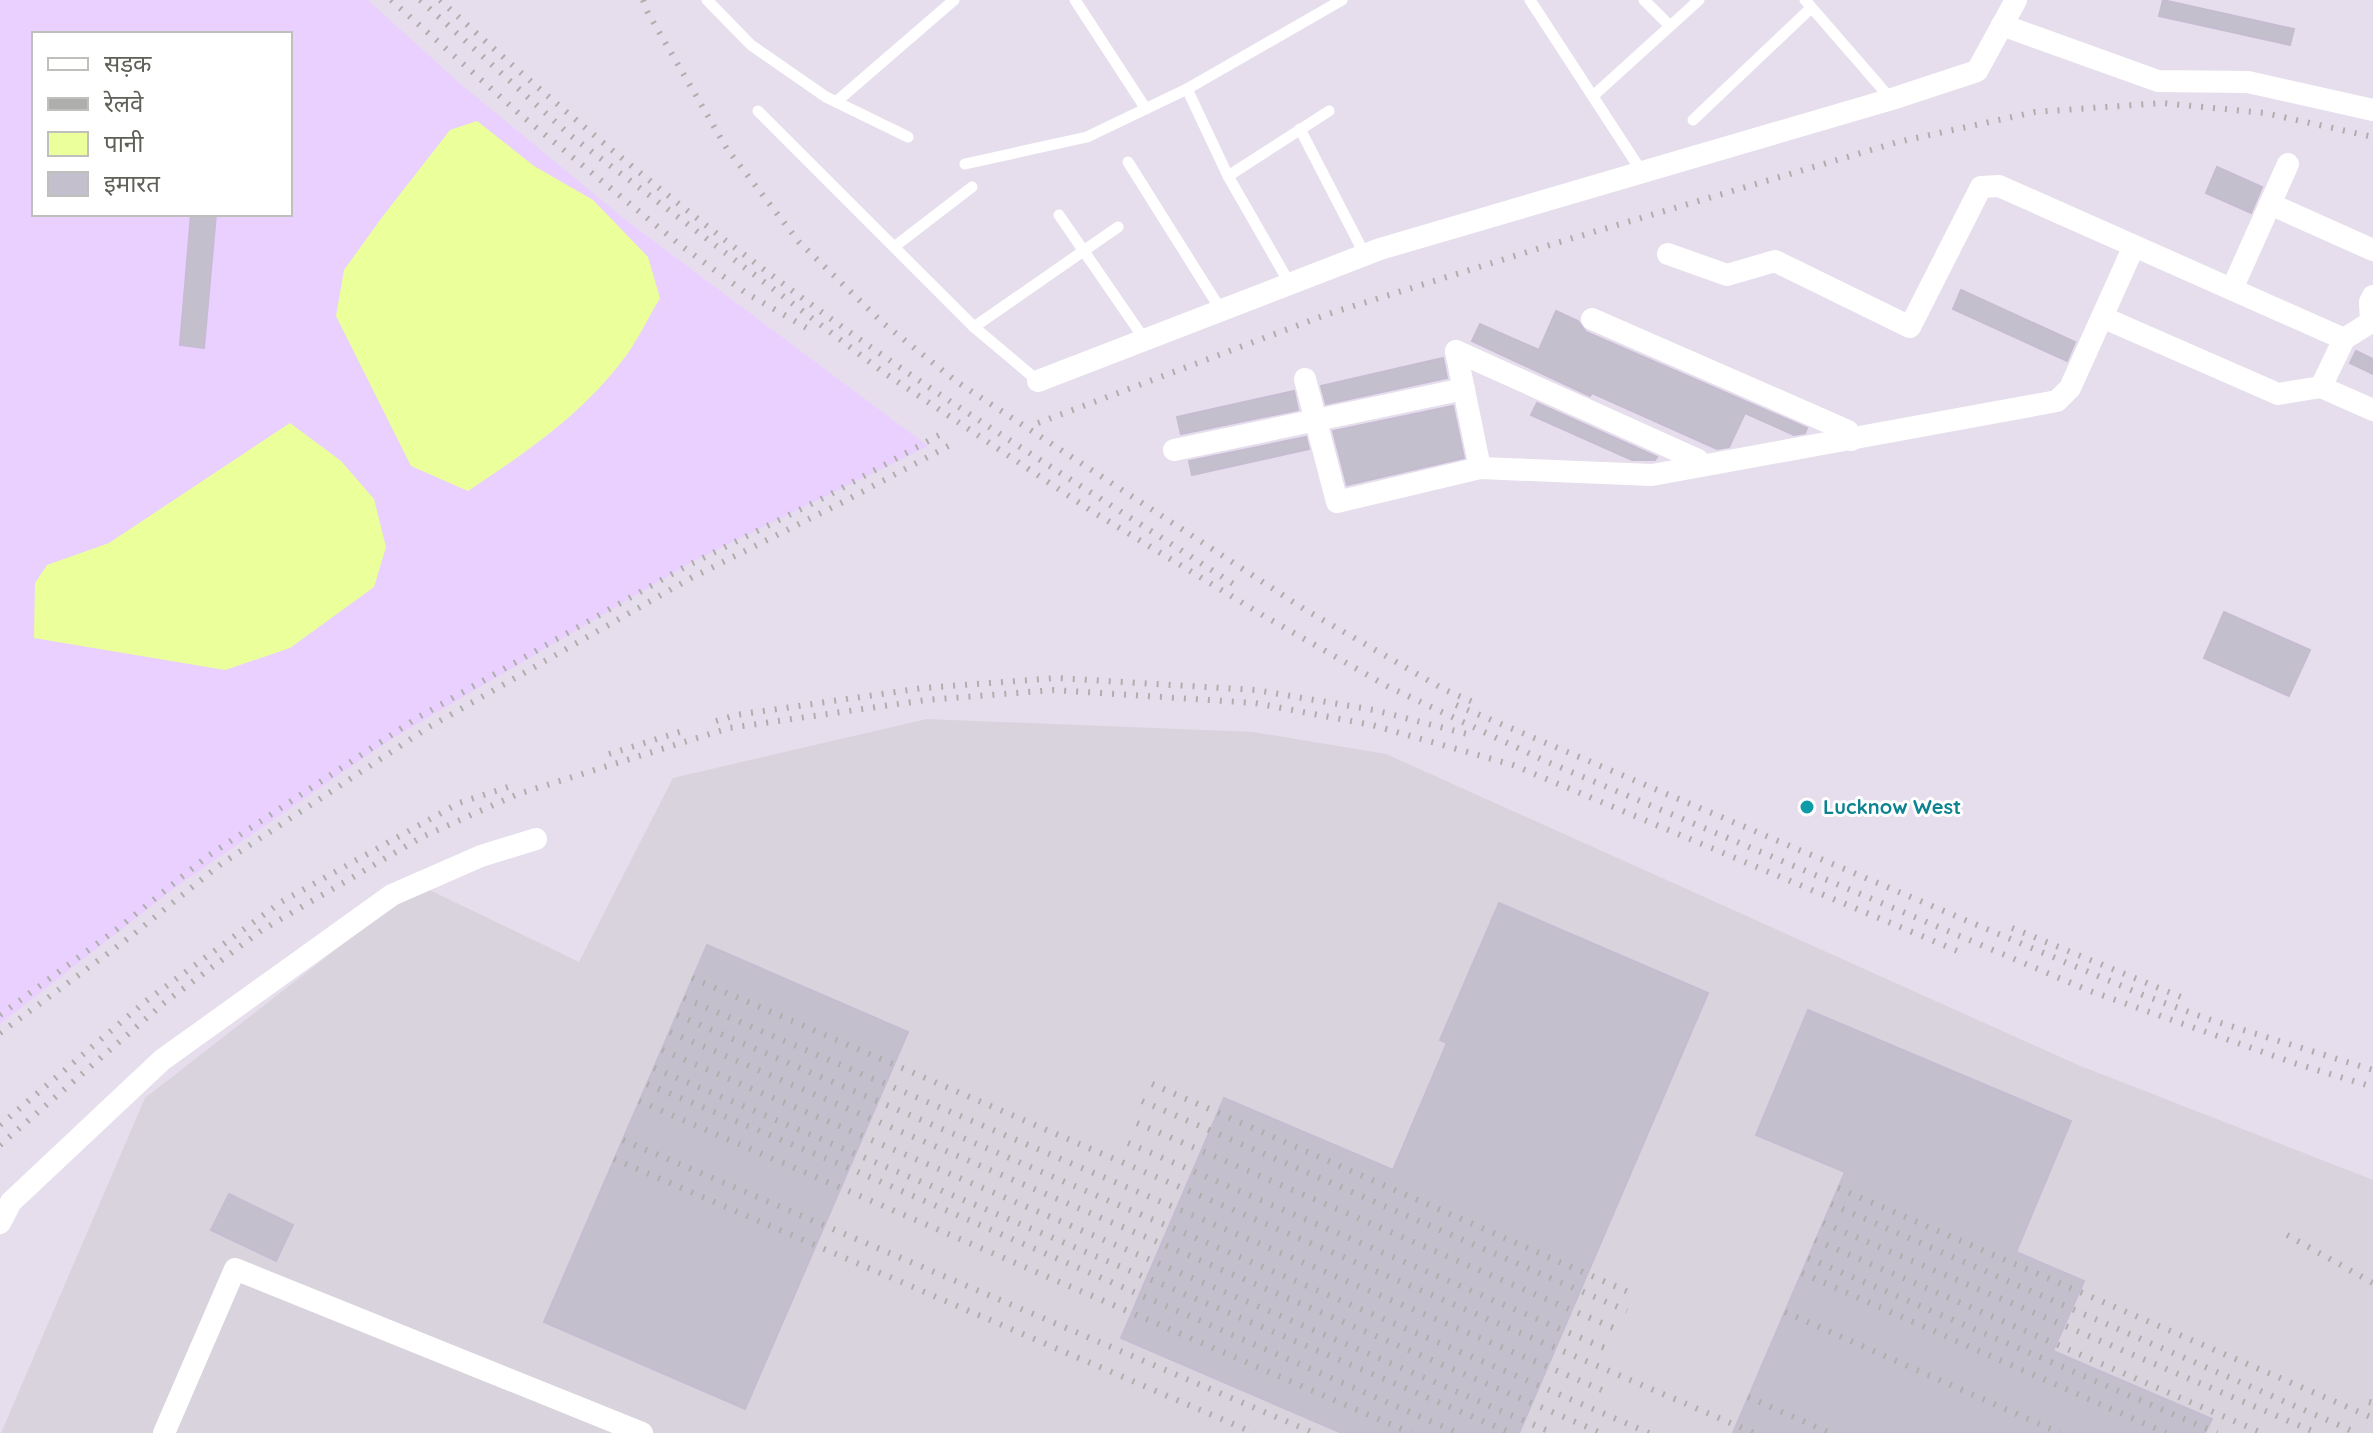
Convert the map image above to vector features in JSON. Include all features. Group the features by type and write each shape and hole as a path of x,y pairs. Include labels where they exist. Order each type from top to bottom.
{"street":[{"path":"1038,381 1365,255 1977,71 2016,0"},
{"path":"2002,25 2158,81 2248,82 2373,110"},
{"path":"2232,289 2288,164"},
{"path":"1668,254 1727,275 1775,261 1910,327 1981,187 1999,186 2344,339"},
{"path":"2270,204 2373,250"},
{"path":"1305,379 1337,502 1480,468 1652,475 2057,401 2070,388 2134,246"},
{"path":"2321,387 2344,339 2372,323 2370,302 2373,296"},
{"path":"2102,317 2278,394 2321,387 2373,410"},
{"path":"1592,319 1848,431 1851,440"},
{"path":"1480,468 1456,351 1698,460 1701,466"},
{"path":"1174,450 1464,389"},
{"path":"0,1223 11,1202 162,1060 392,895 481,856 536,839"},
{"path":"164,1433 235,1269 642,1433"}],"lane":[{"path":"836,102 954,0"},
{"path":"1075,0 1146,109"},
{"path":"965,164 1087,137 1187,89 1342,0"},
{"path":"1530,0 1642,172"},
{"path":"1644,0 1670,26"},
{"path":"1593,96 1699,0"},
{"path":"714,2 751,45 836,102 908,137"},
{"path":"1693,120 1808,4 1892,99"},
{"path":"1187,89 1228,176 1290,284"},
{"path":"758,111 974,327 1038,381"},
{"path":"1228,176 1329,111"},
{"path":"1300,129 1365,255"},
{"path":"1128,162 1221,310"},
{"path":"894,247 972,187"},
{"path":"1059,215 1145,340"},
{"path":"974,327 1118,227"}],"shaded area":[{"path":"0,0 368,0 457,81 627,221 928,446 692,562 390,740 177,886 0,1024"},
{"path":"927,719 1253,732 1386,754 2078,1065 2373,1180 2373,1433 1,1433 145,1098 419,885 579,962 673,778"}],"water":[{"path":"477,121 534,166 593,200 648,257 660,298 627,354 606,381 531,448 468,491 411,466 336,316 344,270 383,216 450,130"},
{"path":"290,423 341,461 374,499 386,547 374,587 290,648 225,670 34,638 35,583 47,565 109,543"}],"building":[{"path":"2163,0 2294,29 2290,45 2159,16"},
{"path":"2217,167 2262,187 2251,213 2206,193"},
{"path":"191,216 216,216 204,348 180,345"},
{"path":"1961,290 2075,342 2067,361 1953,309"},
{"path":"1556,311 1578,321 1586,332 1807,428 1805,433 1794,435 1745,413 1729,447 1717,449 1592,393 1590,396 1472,341 1480,324 1539,350"},
{"path":"2356,351 2373,359 2373,374 2350,363"},
{"path":"1443,358 1447,378 1326,404 1321,386"},
{"path":"1294,391 1298,410 1181,434 1177,417"},
{"path":"1537,403 1657,457 1655,460 1632,460 1531,415"},
{"path":"1453,406 1464,458 1347,485 1333,431"},
{"path":"1306,437 1309,449 1192,475 1189,461"},
{"path":"2224,612 2310,650 2289,696 2204,658"},
{"path":"1499,903 1708,993 1519,1433 1342,1433 1121,1338 1224,1098 1393,1170 1447,1043 1440,1040"},
{"path":"707,945 908,1032 745,1409 544,1322"},
{"path":"1808,1010 2071,1121 2016,1252 2084,1281 2053,1351 2212,1419 2205,1433 1733,1433 1845,1172 1756,1135"},
{"path":"229,1194 293,1225 276,1261 211,1230"}],"railway":[{"path":"391,0 522,116 679,244 746,293 812,331"},
{"path":"420,0 571,136 883,372 1090,510 1264,616 1387,686 1543,760 2090,991 2294,1063 2373,1087"},
{"path":"440,0 618,155 805,300 933,390 1238,587"},
{"path":"643,0 727,149 799,242 883,323 957,382 1304,609 1445,690 1473,702"},
{"path":"1038,423 1328,314 1898,142 2035,112 2162,103 2265,113 2373,137"},
{"path":"0,1015 117,929 208,856 417,718 679,570 831,494 941,434"},
{"path":"0,1033 130,937 221,864 429,727 691,578 954,443"},
{"path":"716,721 736,715 923,688 1057,678 1255,690 1374,710 1475,736"},
{"path":"0,1145 164,1003 262,930 422,837 518,794 729,728 926,700 1054,690 1255,703 1372,725 1513,765 1960,952"},
{"path":"1456,705 2143,995 2208,1019 2373,1070"},
{"path":"609,754 689,729"},
{"path":"0,1125 146,1001 281,902 459,803 517,784"},
{"path":"2012,928 2186,999"},
{"path":"692,978 1754,1433"},
{"path":"684,998 1602,1390"},
{"path":"677,1015 1649,1433"},
{"path":"670,1032 1601,1433"},
{"path":"662,1050 1553,1433"},
{"path":"654,1068 1511,1433"},
{"path":"647,1084 849,1168 1458,1433"},
{"path":"1152,1084 1633,1294"},
{"path":"639,1101 1411,1433"},
{"path":"1142,1101 1627,1311"},
{"path":"1137,1123 1616,1329"},
{"path":"623,1140 1314,1433"},
{"path":"1128,1143 1607,1349"},
{"path":"614,1159 1254,1433"},
{"path":"1838,1188 2373,1418"},
{"path":"1831,1204 2357,1433"},
{"path":"1823,1223 2317,1433"},
{"path":"2287,1235 2373,1283"},
{"path":"1815,1240 2262,1433"},
{"path":"1808,1258 2217,1433"},
{"path":"1802,1273 2166,1433"},
{"path":"1785,1312 2060,1433"},
{"path":"1748,1397 1830,1433"},
{"path":"2369,1402 2373,1403"}],"place":[{"name":"Lucknow West","path":"1807,807"}]}
